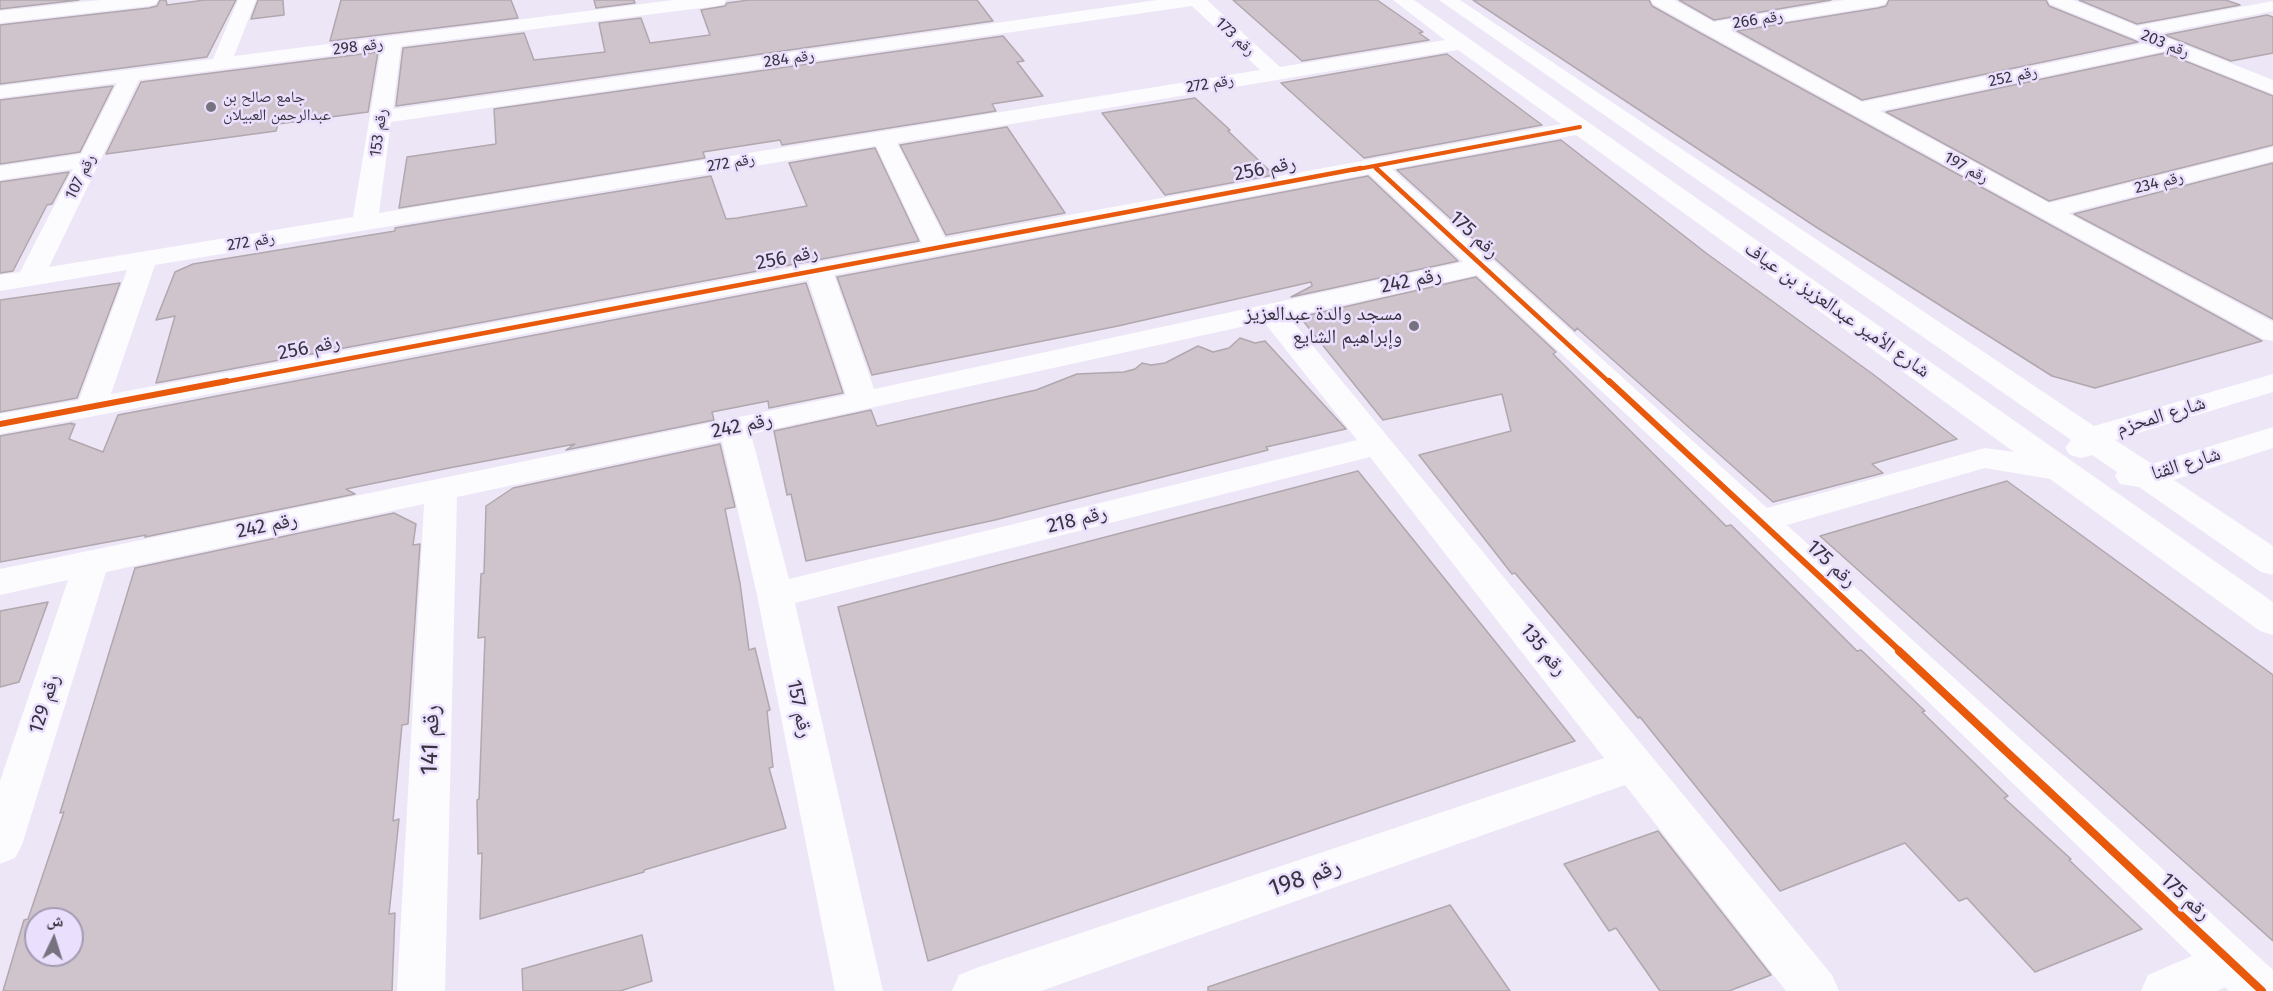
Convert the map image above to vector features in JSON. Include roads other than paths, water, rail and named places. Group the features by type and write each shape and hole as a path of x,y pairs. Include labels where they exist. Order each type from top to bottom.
{"street":[{"path":"0,17 104,3 149,0"},
{"path":"221,64 247,0"},
{"name":"رقم 298","path":"0,92 717,0"},
{"name":"رقم 173","path":"1196,0 1275,74"},
{"name":"رقم 284","path":"381,117 1196,0"},
{"name":"شارع الأمير عبدالعزيز بن عياف","path":"1402,0 2273,621"},
{"name":"شارع الأمير عبدالعزيز بن عياف","path":"1448,0 2273,563"},
{"name":"رقم 197","path":"1660,0 2046,212 2273,333"},
{"name":"رقم 266","path":"1710,28 1878,0"},
{"name":"رقم 203","path":"2057,0 2273,88"},
{"path":"2136,32 2266,4"},
{"name":"رقم 153","path":"365,223 392,43"},
{"name":"رقم 272","path":"0,284 1462,43"},
{"name":"رقم 252","path":"1859,109 2166,45"},
{"name":"رقم 107","path":"30,279 131,76"},
{"name":"رقم 256","path":"0,424 1580,128"},
{"path":"883,138 937,247"},
{"name":"رقم 234","path":"2046,212 2273,154"},
{"path":"0,173 89,160"},
{"name":"رقم 175","path":"1374,166 1761,521 2246,977"},
{"path":"92,406 144,260"},
{"name":"رقم 242","path":"0,582 863,401 1483,266"},
{"path":"818,270 863,401"},
{"name":"رقم 135","path":"1270,311 1815,991"},
{"name":"شارع المحزم","path":"2062,470 2090,437 2273,383"},
{"name":"رقم 157","path":"734,428 775,596 859,991"},
{"name":"شارع القنا","path":"1761,521 1986,458 2062,470 2147,477 2273,437"},
{"name":"رقم 218","path":"775,596 1379,445"},
{"name":"رقم 141","path":"421,991 441,489"},
{"name":"رقم 129","path":"0,845 91,564"},
{"name":"رقم 198","path":"976,991 1635,765"},
{"path":"2165,991 2246,977"}],"place":[{"name":"جامع صالح بن عبدالرحمن العبيلان","path":"211,107"},
{"name":"مسجد والدة عبدالعزيز وإبراهيم الشايع","path":"1414,326"}]}
